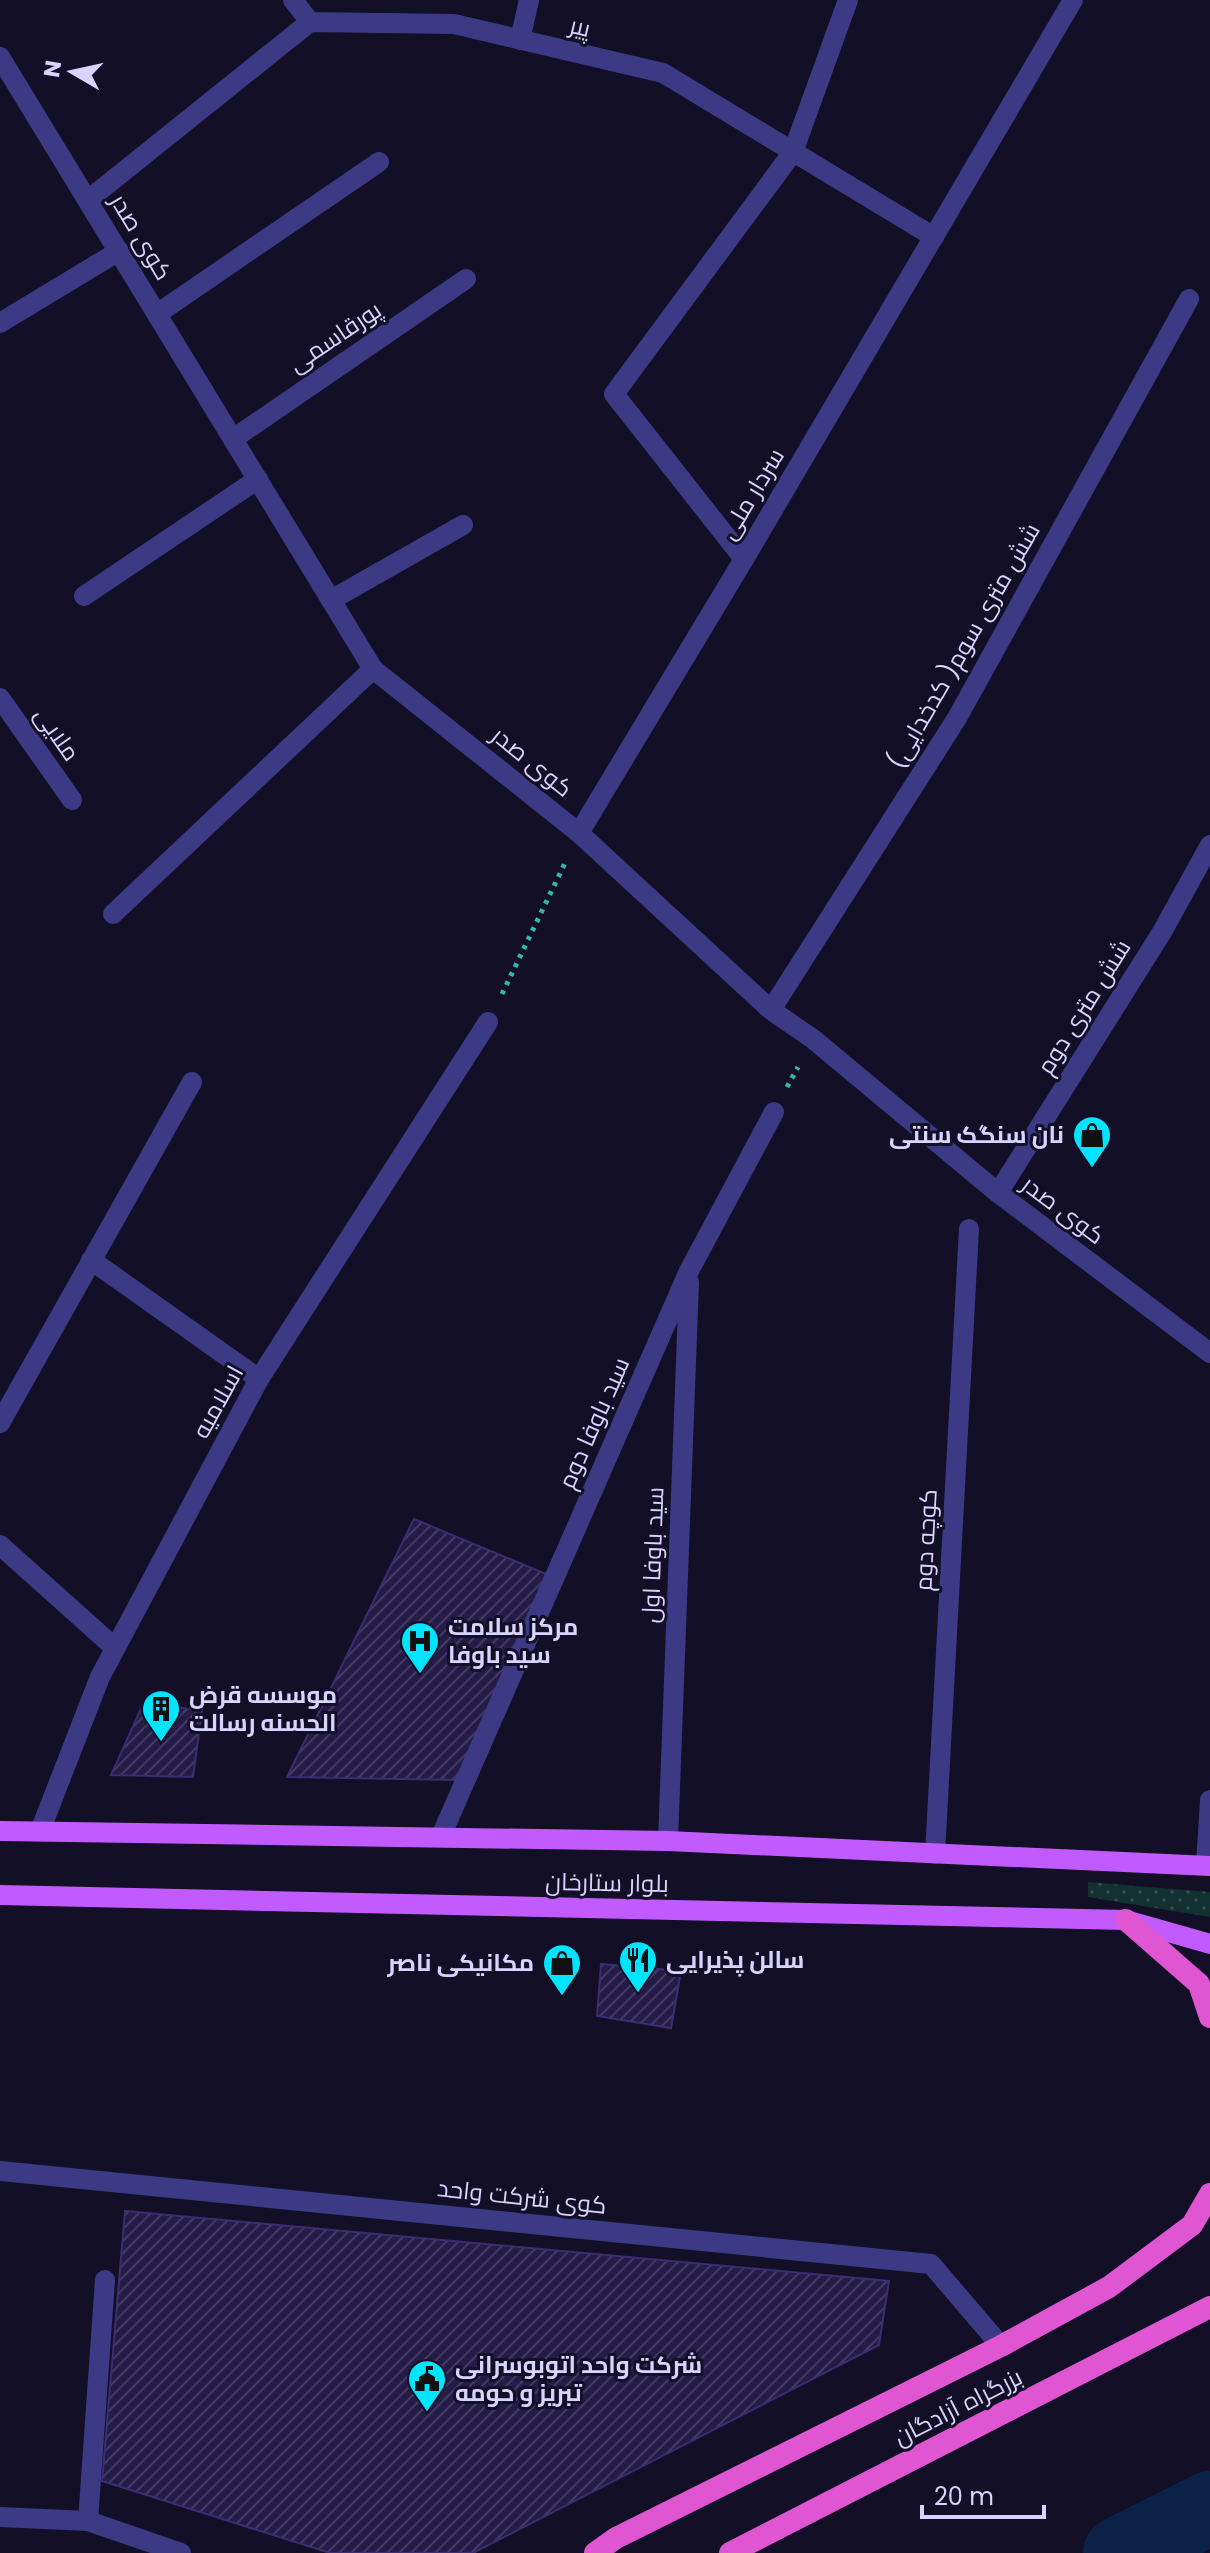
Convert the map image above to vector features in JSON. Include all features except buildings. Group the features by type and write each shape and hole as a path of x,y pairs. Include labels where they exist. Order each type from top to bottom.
{"highway":[{"path":"1126,1920 1199,1984 1210,2017"},
{"path":"595,2553 616,2538 1001,2346 1109,2287 1192,2225 1210,2194"},
{"name":"بزرگراه آزادگان","path":"730,2553 1210,2307"}],"main road":[{"name":"بلوار ستارخان","path":"0,1831 668,1841 1208,1866"},
{"name":"بلوار ستارخان","path":"0,1895 1126,1920 1210,1944"}],"street":[{"path":"88,200 310,22 293,0"},
{"path":"520,40 529,0"},
{"path":"744,559 614,394 793,152 848,0"},
{"name":"سردار ملی","path":"579,833 1073,0"},
{"name":"پیر","path":"310,22 454,24 663,73 934,237"},
{"name":"کوی صدر","path":"0,57 373,669 579,833 771,1010 813,1039 998,1193 1210,1353"},
{"path":"157,314 379,162"},
{"path":"0,323 119,251"},
{"name":"پورقاسمی","path":"233,439 466,279"},
{"name":"(کدخدایی )شش متری سوم","path":"771,1010 957,718 1189,299"},
{"path":"84,596 258,479"},
{"path":"331,600 463,525"},
{"path":"113,914 373,669"},
{"name":"ملایی","path":"0,698 72,800"},
{"name":"شش متری دوم","path":"998,1193 1162,932 1210,845"},
{"name":"اسلامیه","path":"40,1831 100,1677 259,1379 488,1022"},
{"path":"0,1423 192,1082"},
{"name":"سید باوفا دوم","path":"441,1836 689,1271 774,1112"},
{"name":"کوچه دوم","path":"935,1854 969,1229"},
{"path":"91,1260 259,1379"},
{"name":"سید باوفا اول","path":"668,1841 689,1271"},
{"path":"0,1545 115,1648"},
{"path":"1208,1866 1210,1800"},
{"name":"کوی شرکت واحد","path":"0,2171 931,2264 1001,2346"},
{"path":"88,2521 105,2280"},
{"path":"0,2517 88,2521 181,2553"}],"path":[{"path":"488,1022 579,833"},
{"path":"774,1112 813,1039"}],"green space":[{"path":"1088,1882 1210,1892 1210,1917 1088,1897"}],"waterway":[{"path":"1120,2553 1210,2508"}],"place":[{"name":"نان سنگک سنتی","path":"1092,1169"},
{"name":"مرکز سلامت سید باوفا","path":"420,1675"},
{"name":"موسسه قرض الحسنه رسالت","path":"161,1743"},
{"name":"سالن پذیرایی","path":"638,1994"},
{"name":"مکانیکی ناصر","path":"562,1997"},
{"name":"شرکت واحد اتوبوسرانی تبریز و حومه","path":"427,2413"}]}
